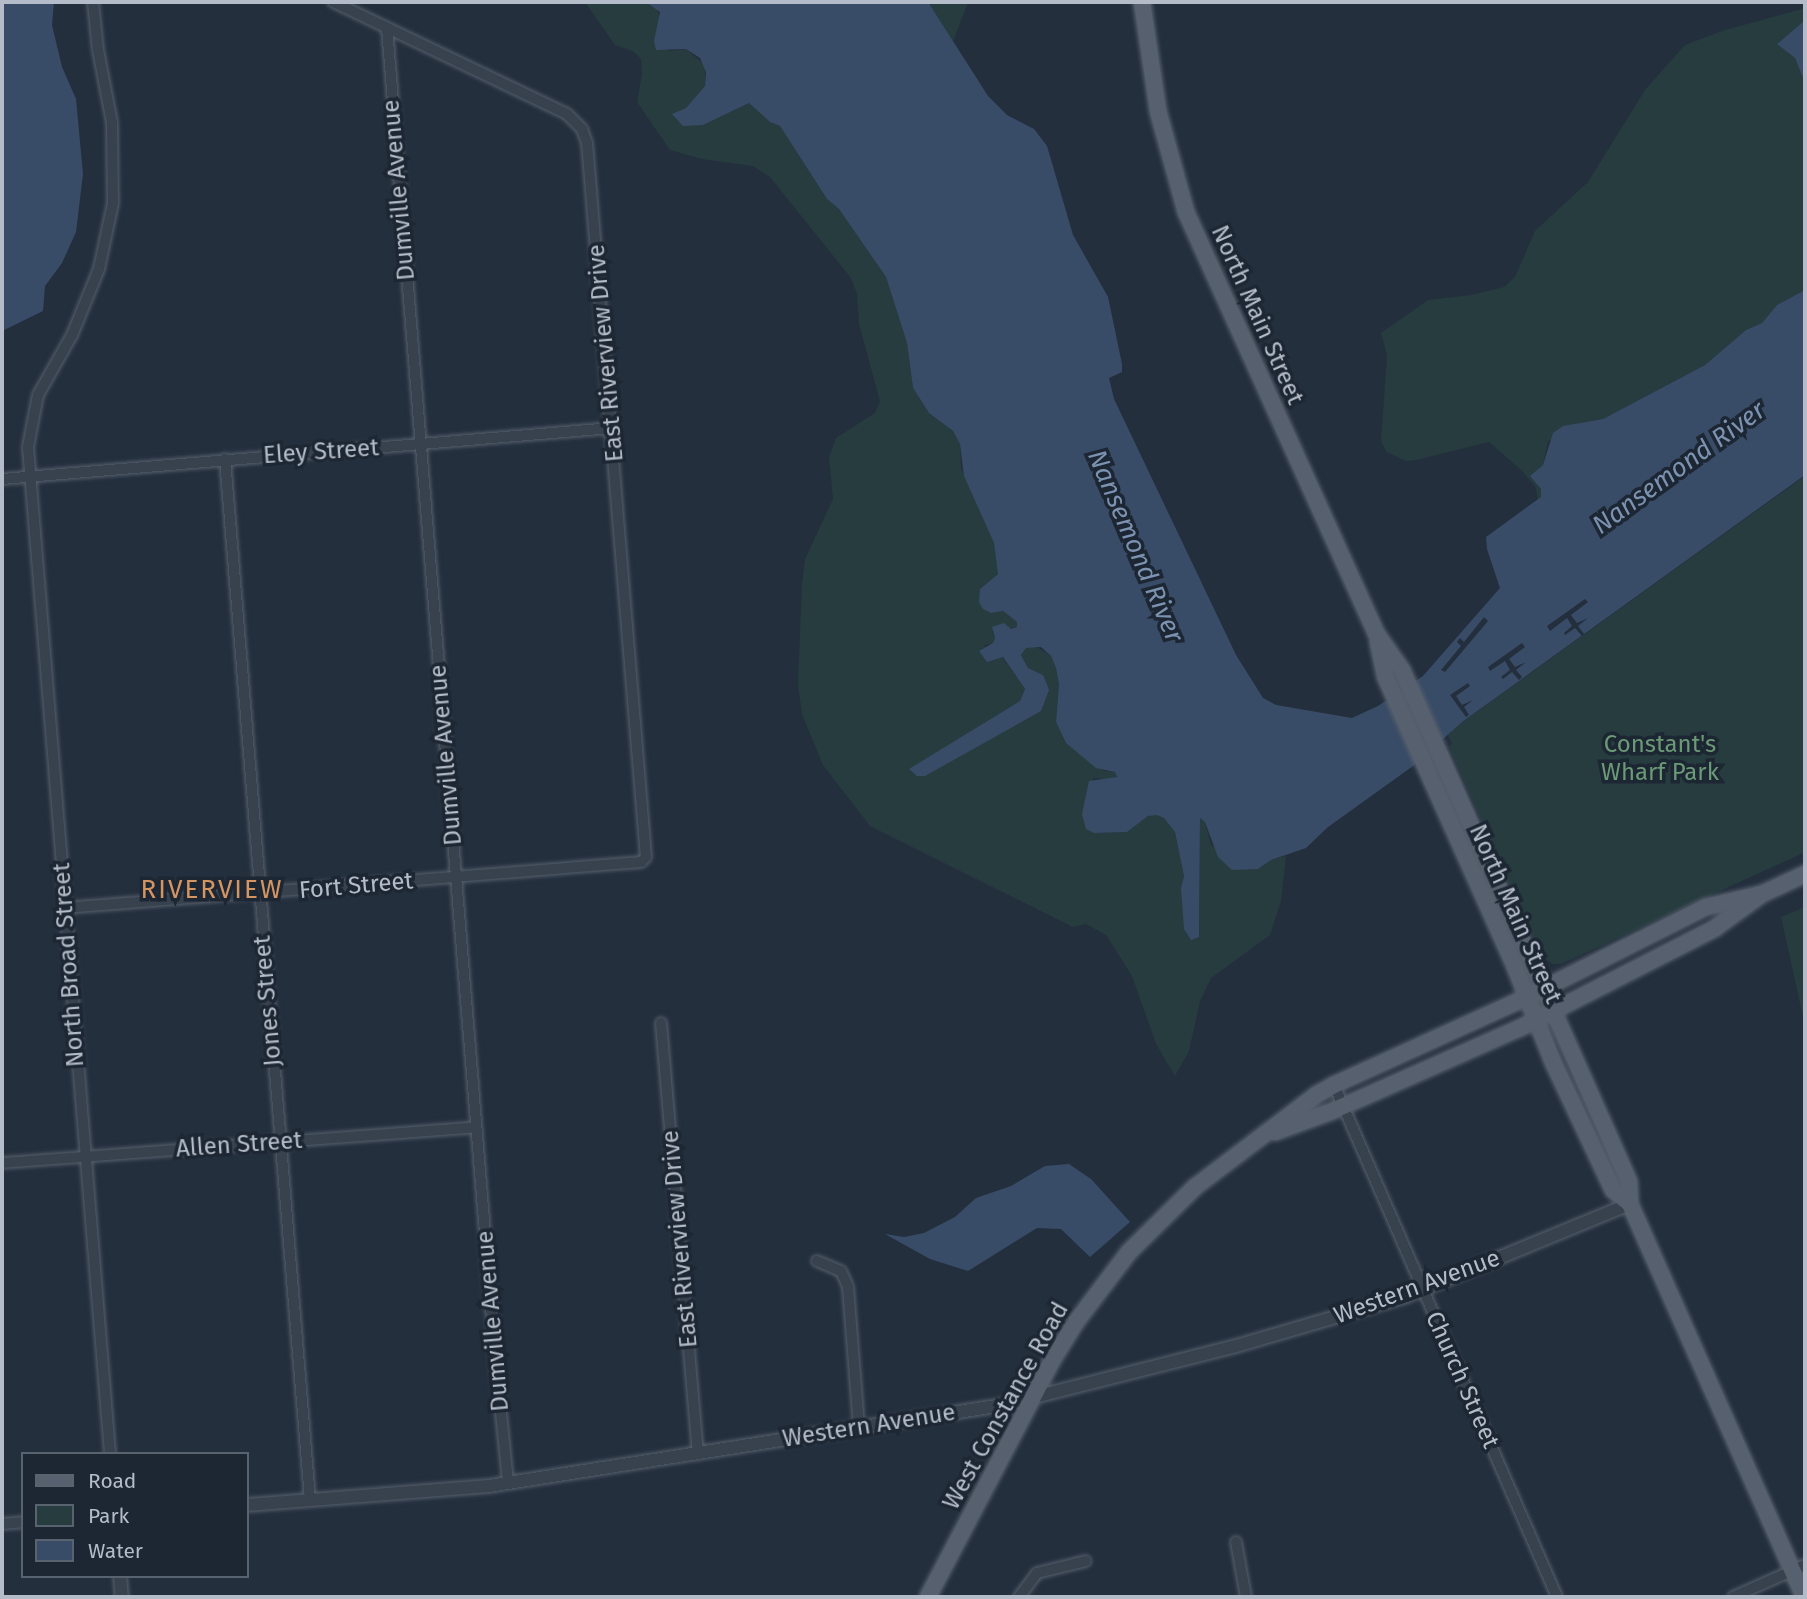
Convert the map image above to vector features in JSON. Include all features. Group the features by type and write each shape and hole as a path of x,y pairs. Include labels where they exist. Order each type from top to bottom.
{"main road":[{"name":"North Main Street","path":"1142,2 1158,111 1186,212 1376,633 1406,678 1629,1182 1630,1204 1799,1568 1804,1597"},
{"name":"North Main Street","path":"1376,633 1390,686 1536,1019 1613,1190 1630,1204"},
{"path":"1762,894 1805,874"},
{"name":"West Constance Road","path":"928,1597 1076,1322 1129,1252 1195,1186 1316,1095 1334,1085 1527,997 1706,907 1762,894"},
{"name":"West Constance Road","path":"1263,1136 1344,1106 1536,1019 1715,928 1762,894"}],"street":[{"name":"North Broad Street","path":"93,2 97,50 111,123 113,203 99,269 86,306 34,406 28,447 110,1452"},
{"name":"East Riverview Drive","path":"333,2 567,114 582,130 589,151 646,857"},
{"name":"Dumville Avenue","path":"387,28 476,1127 508,1483"},
{"name":"Eley Street","path":"2,479 612,428"},
{"name":"Jones Street","path":"225,459 310,1500"},
{"name":"Fort Street","path":"64,908 641,862 646,857"},
{"name":"East Riverview Drive","path":"661,1023 698,1454"},
{"name":"Church Street","path":"1334,1085 1557,1597"},
{"name":"Allen Street","path":"2,1163 476,1127"},
{"name":"Western Avenue","path":"248,1505 508,1483 1034,1397 1236,1346 1422,1291 1630,1204"},
{"path":"817,1261 841,1271 848,1287 859,1427"},
{"path":"2,1524 21,1522"},
{"path":"1236,1542 1246,1597"},
{"path":"1019,1597 1037,1573 1086,1561"},
{"path":"1733,1597 1799,1568"},
{"path":"120,1578 122,1597"}],"green space":[{"path":"585,2 646,2 657,8 660,19 654,41 669,51 686,49 705,65 705,86 686,108 703,125 749,103 770,122 780,126 827,199 839,209 886,277 907,343 913,388 929,413 953,431 960,444 961,468 994,543 999,562 998,574 980,589 991,613 1003,611 1017,622 1017,627 992,631 995,638 993,643 983,646 1002,657 1025,689 1020,701 910,769 1041,711 1043,675 1028,668 1021,655 1026,648 1035,646 1051,656 1056,668 1059,684 1056,722 1066,743 1104,771 1116,772 1117,777 1113,780 1093,778 1094,833 1127,832 1148,816 1157,814 1164,818 1175,832 1184,876 1181,888 1199,937 1200,818 1205,822 1211,845 1258,869 1271,860 1286,856 1281,901 1270,935 1211,978 1200,1001 1189,1051 1175,1076 1156,1044 1132,976 1106,935 1086,924 1073,927 870,826 823,765 802,714 798,685 802,583 805,559 833,499 829,457 836,438 875,413 880,401 859,324 857,294 851,278 770,177 753,166 702,159 670,150 637,102 642,74 641,59 633,51 615,45"},
{"path":"928,2 968,2 953,42"},
{"path":"1805,8 1805,20 1777,44 1795,58 1805,84 1805,290 1777,305 1762,323 1746,330 1705,365 1603,419 1579,423 1548,441 1543,465 1530,476 1541,489 1541,497 1538,499 1535,486 1489,442 1406,461 1387,452 1381,442 1387,355 1381,333 1428,300 1471,295 1504,287 1515,277 1535,231 1588,182 1645,90 1685,45 1722,31"},
{"name":"Constant's Wharf Park","path":"1805,476 1805,852 1561,964 1553,964 1542,957 1449,746 1452,744 1447,733"},
{"path":"1805,907 1805,1026 1781,917"}],"water":[{"path":"2,2 54,2 52,25 62,67 76,99 83,174 76,232 62,263 45,286 43,311 2,331"},
{"name":"Nansemond River","path":"646,2 928,2 988,96 1007,115 1034,129 1047,146 1073,235 1108,297 1122,364 1122,372 1109,378 1114,399 1236,655 1263,698 1276,705 1352,718 1378,706 1423,676 1500,588 1487,549 1486,537 1541,497 1541,489 1530,476 1543,465 1553,433 1563,426 1603,419 1705,365 1746,330 1762,323 1777,305 1805,290 1805,475 1462,722 1413,766 1328,827 1306,848 1271,860 1258,869 1232,870 1218,857 1205,822 1200,818 1199,937 1191,940 1184,929 1181,888 1184,876 1175,832 1164,818 1157,815 1148,816 1127,832 1094,833 1086,829 1082,814 1089,781 1117,777 1115,772 1096,768 1066,743 1056,722 1059,684 1056,668 1051,656 1041,647 1026,648 1021,655 1028,668 1043,675 1049,690 1041,711 925,776 917,776 909,769 1020,701 1025,689 1003,657 987,662 979,651 993,643 995,638 992,627 1004,623 1011,629 1017,627 1017,622 1003,611 991,613 983,609 979,602 980,589 998,574 994,543 964,476 960,444 953,431 929,413 913,388 907,343 886,277 839,209 827,199 780,126 770,122 749,103 703,125 683,126 672,114 686,108 705,86 706,72 700,58 686,49 656,50 654,41 660,12"},
{"path":"1805,20 1805,83 1795,58 1777,44"},
{"path":"1069,1164 1091,1179 1130,1222 1090,1257 1061,1229 1037,1228 968,1271 930,1259 885,1234 904,1237 924,1233 955,1217 976,1198 1011,1186 1045,1166"}],"pier":[{"path":"1585,599 1588,602 1571,615 1577,623 1588,618 1578,626 1584,634 1582,636 1575,628 1565,635 1572,626 1567,618 1550,631 1547,626"},
{"path":"1484,617 1488,621 1445,672 1441,670 1461,646 1457,642 1460,638 1464,642"},
{"path":"1522,643 1525,647 1509,659 1515,667 1526,662 1516,670 1522,677 1519,680 1512,672 1503,679 1501,677 1510,670 1505,661 1490,671 1488,667"},
{"path":"1468,683 1470,686 1456,696 1462,705 1473,700 1464,707 1469,715 1466,717 1450,695"}],"district":[{"name":"RIVERVIEW","path":"212,890"}]}
